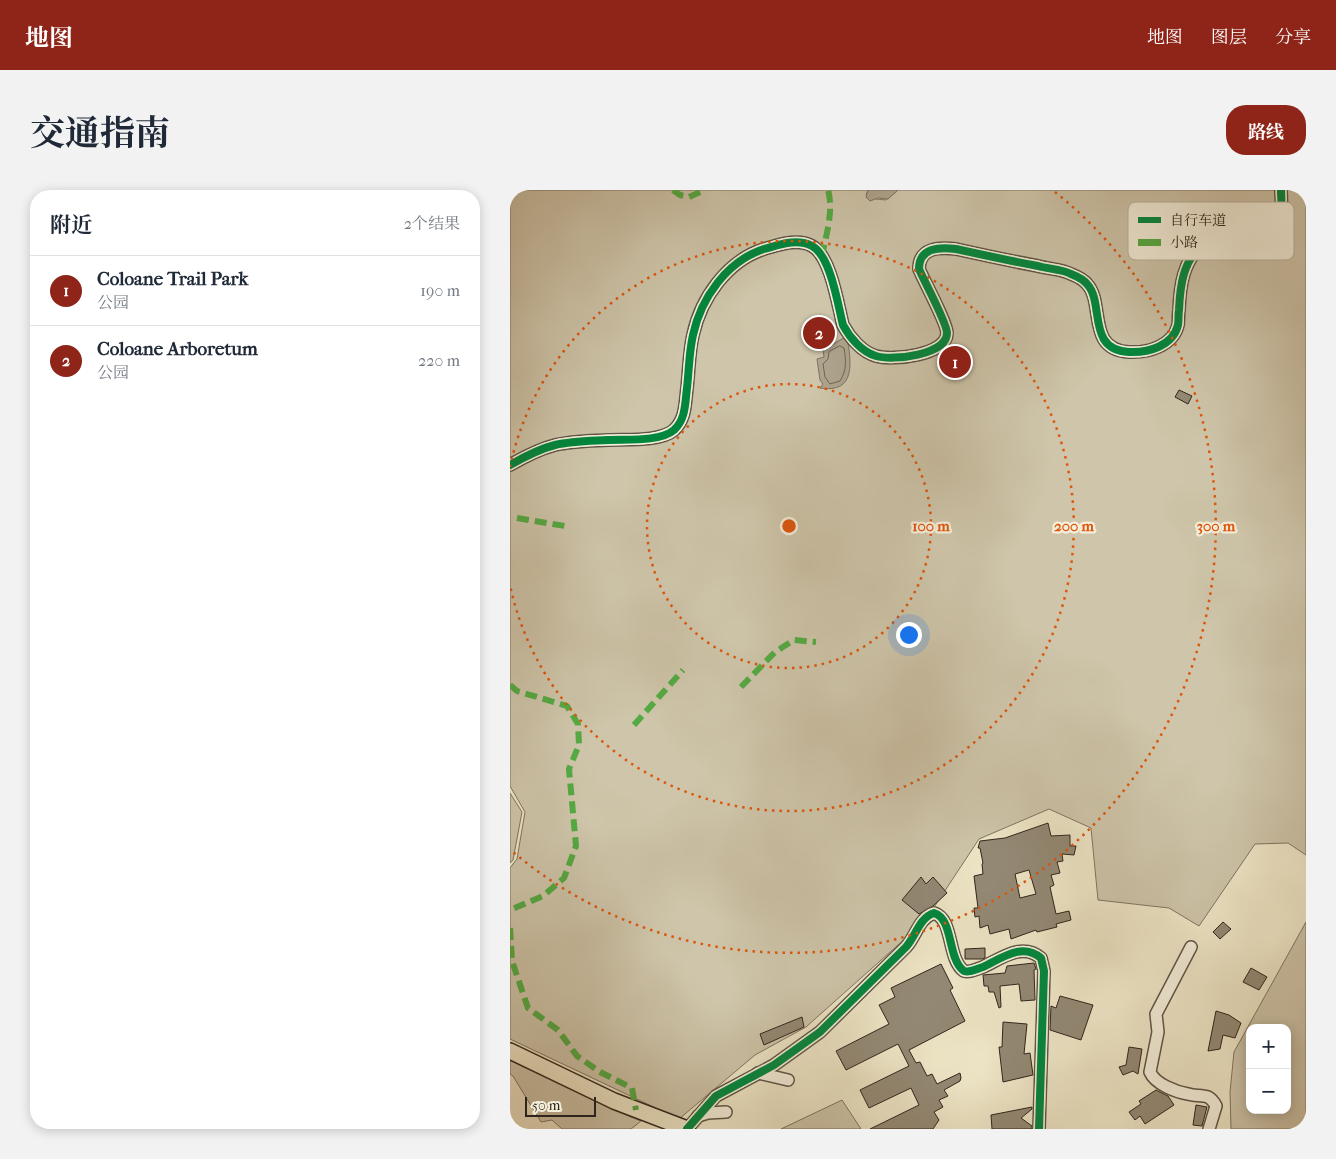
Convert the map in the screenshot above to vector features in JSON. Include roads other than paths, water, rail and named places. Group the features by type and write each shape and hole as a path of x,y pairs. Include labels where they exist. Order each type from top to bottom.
{"main road":[{"path":"510,1051 614,1101 687,1129"}],"street":[{"path":"510,465 554,446 658,437 668,434 676,428 684,412 692,336 701,309 716,284 726,273 739,262 758,251 791,243 812,246 817,250 828,268 843,326 847,333 862,348 876,356 890,358 902,358 935,349 944,342 947,330 919,269 919,263 930,250 937,248 956,249 1070,273 1087,284 1094,296 1101,332 1105,341 1118,350 1133,352 1162,346 1175,333 1178,324 1178,309 1184,275 1190,260"},
{"path":"687,1129 716,1096 791,1054 828,1025 906,947 924,918 934,913 942,918 957,963 964,971 973,971 1018,951 1031,951 1041,958 1044,972 1039,1129"},
{"path":"1192,947 1156,1014 1155,1021 1158,1032 1150,1072 1156,1080 1176,1090 1209,1098 1213,1101 1216,1106 1209,1129"},
{"path":"758,1073 788,1080"},
{"path":"698,1116 708,1113 726,1112"}],"water":[{"path":"868,190 898,190 888,199 878,198 870,201 866,197"},
{"path":"847,336 850,365 846,381 832,389 820,388 823,384 820,380 817,359 824,357 823,350"}],"place":[{"name":"Coloane Arboretum","path":"819,333"},
{"name":"Coloane Trail Park","path":"955,362"}]}
